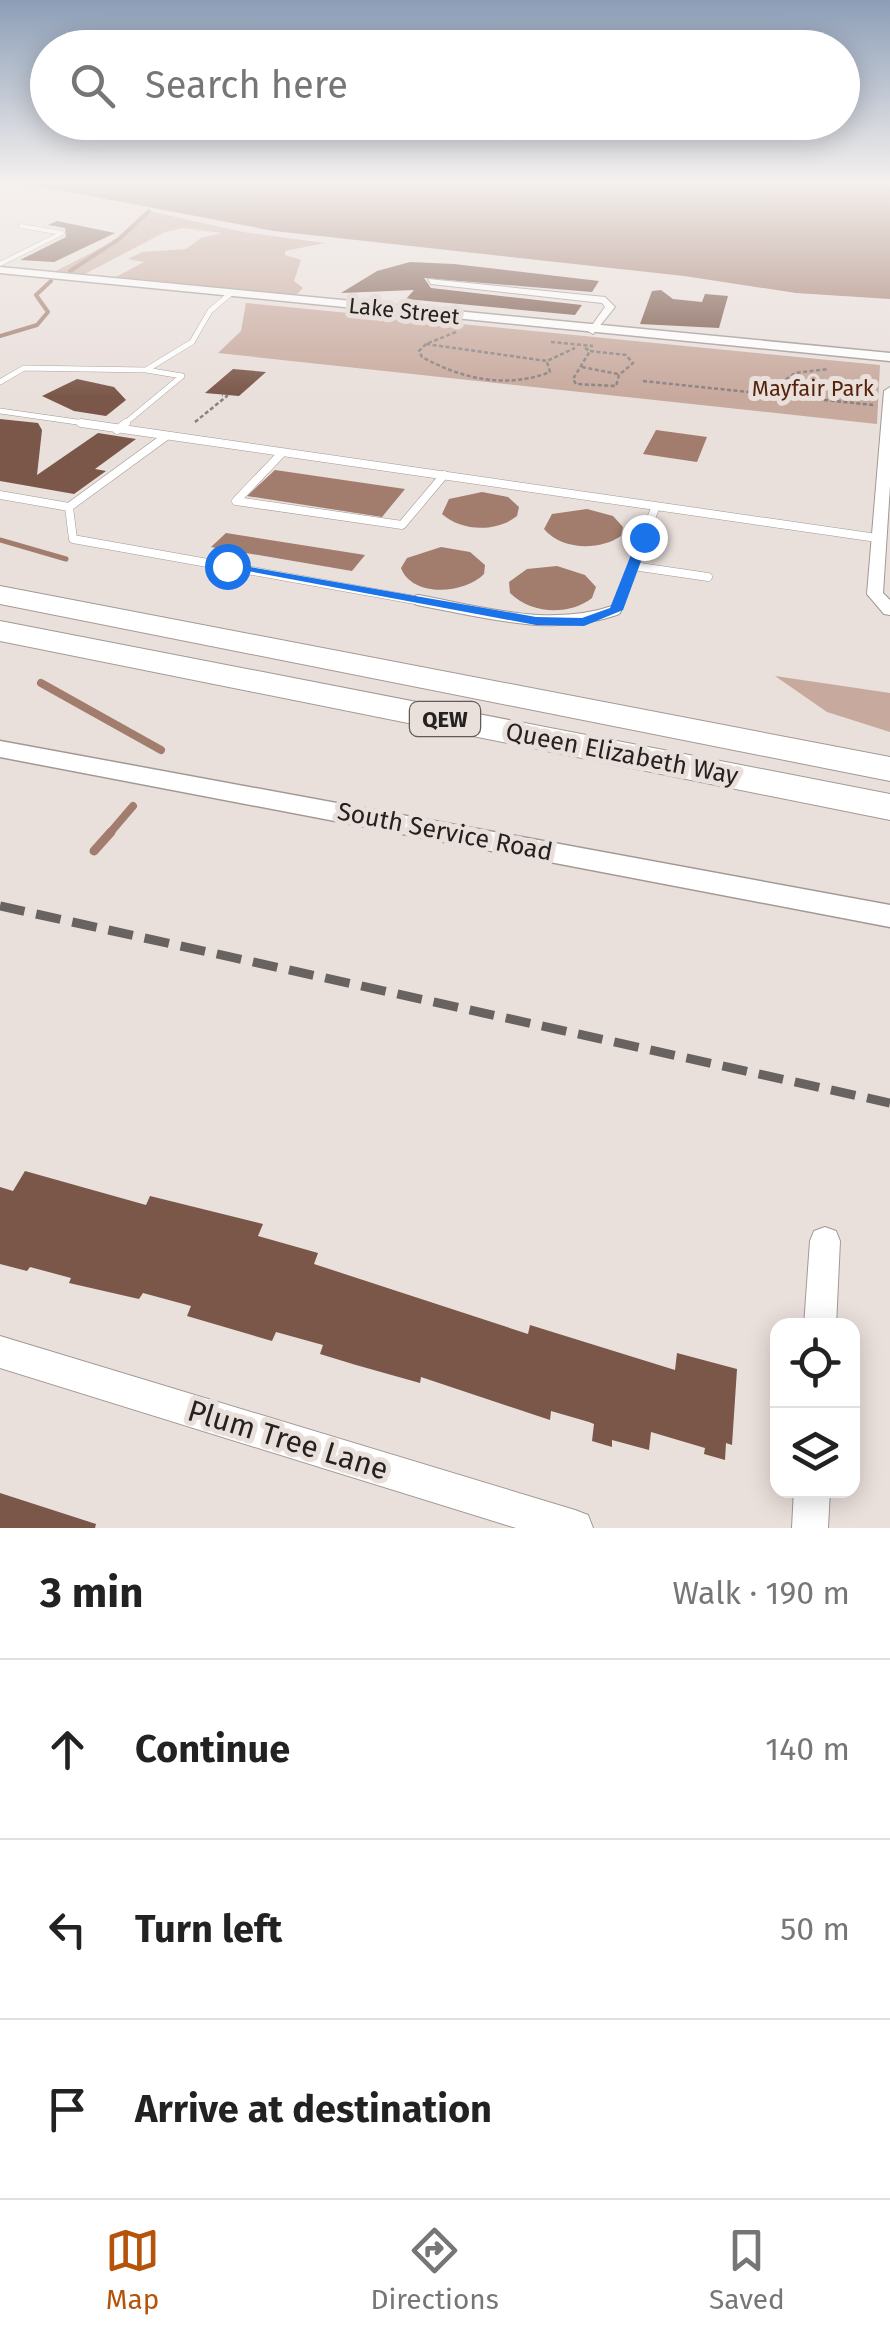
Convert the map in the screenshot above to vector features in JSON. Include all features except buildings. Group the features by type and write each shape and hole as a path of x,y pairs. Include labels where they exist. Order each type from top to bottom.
{"highway":[{"name":"Queen Elizabeth Way","path":"0,595 890,769"},
{"name":"Queen Elizabeth Way","path":"0,631 890,808"}],"street":[{"name":"Lake Street","path":"0,267 890,357"},
{"path":"431,280 605,300 610,307 594,330"},
{"path":"886,398 875,594 890,610"},
{"name":"South Service Road","path":"0,749 890,916"},
{"path":"820,1318 825,1241"},
{"name":"Plum Tree Lane","path":"0,1352 575,1528"},
{"path":"810,1528 812,1498"}],"lane":[{"path":"0,267 23,254"},
{"path":"146,370 192,342 210,311 228,293"},
{"path":"0,382 24,368 146,370 182,376 117,430"},
{"path":"0,411 878,538"},
{"path":"0,495 69,507 171,437"},
{"path":"282,452 236,501 402,526 444,475"},
{"path":"69,507 73,539 536,621 584,622 616,610 655,508"},
{"path":"633,566 708,577"}],"path":[{"path":"469,334 442,334 420,350 422,357 437,366 524,383 550,372 546,361"},
{"path":"542,340 630,357 632,363 620,374 616,386 584,387 572,381 588,349"},
{"path":"426,344 546,361 575,348"},
{"path":"588,349 601,345"},
{"path":"582,367 620,374"},
{"path":"768,393 795,374 832,369"},
{"path":"643,380 833,404 886,398"},
{"path":"171,437 228,396 222,396"}],"green space":[{"path":"88,254 123,254 85,274 52,273"},
{"path":"137,254 285,254 301,260 294,281 303,288 296,295 116,277 144,262 128,259"},
{"name":"Mayfair Park","path":"246,303 880,365 877,424 218,353 241,331"},
{"path":"775,676 890,693 890,732 827,712"}],"shaded area":[{"path":"486,254 890,254 890,299 796,293"},
{"path":"656,430 707,437 697,462 643,454"},
{"path":"275,470 405,489 382,517 247,496"},
{"path":"482,492 508,497 519,507 517,516 500,525 480,528 459,524 442,514 449,499"},
{"path":"587,509 613,516 623,527 621,536 602,544 581,546 560,541 544,529 552,514"},
{"path":"226,533 365,555 352,571 211,547"},
{"path":"441,547 470,552 485,565 484,574 465,586 440,590 407,578 401,568 407,558"},
{"path":"557,566 585,575 596,587 592,598 572,608 550,610 528,605 510,593 509,582 527,569"}],"waterway":[{"path":"70,271 96,254"},
{"path":"0,336 37,325 48,312 36,295 51,281"},
{"path":"0,540 66,559"},
{"path":"41,683 161,750"},
{"path":"109,834 133,806"},
{"path":"94,851 111,832"}],"railway":[{"path":"0,906 890,1103"}],"route":[{"path":"227,566 536,621 584,622 616,610 644,537"}]}
